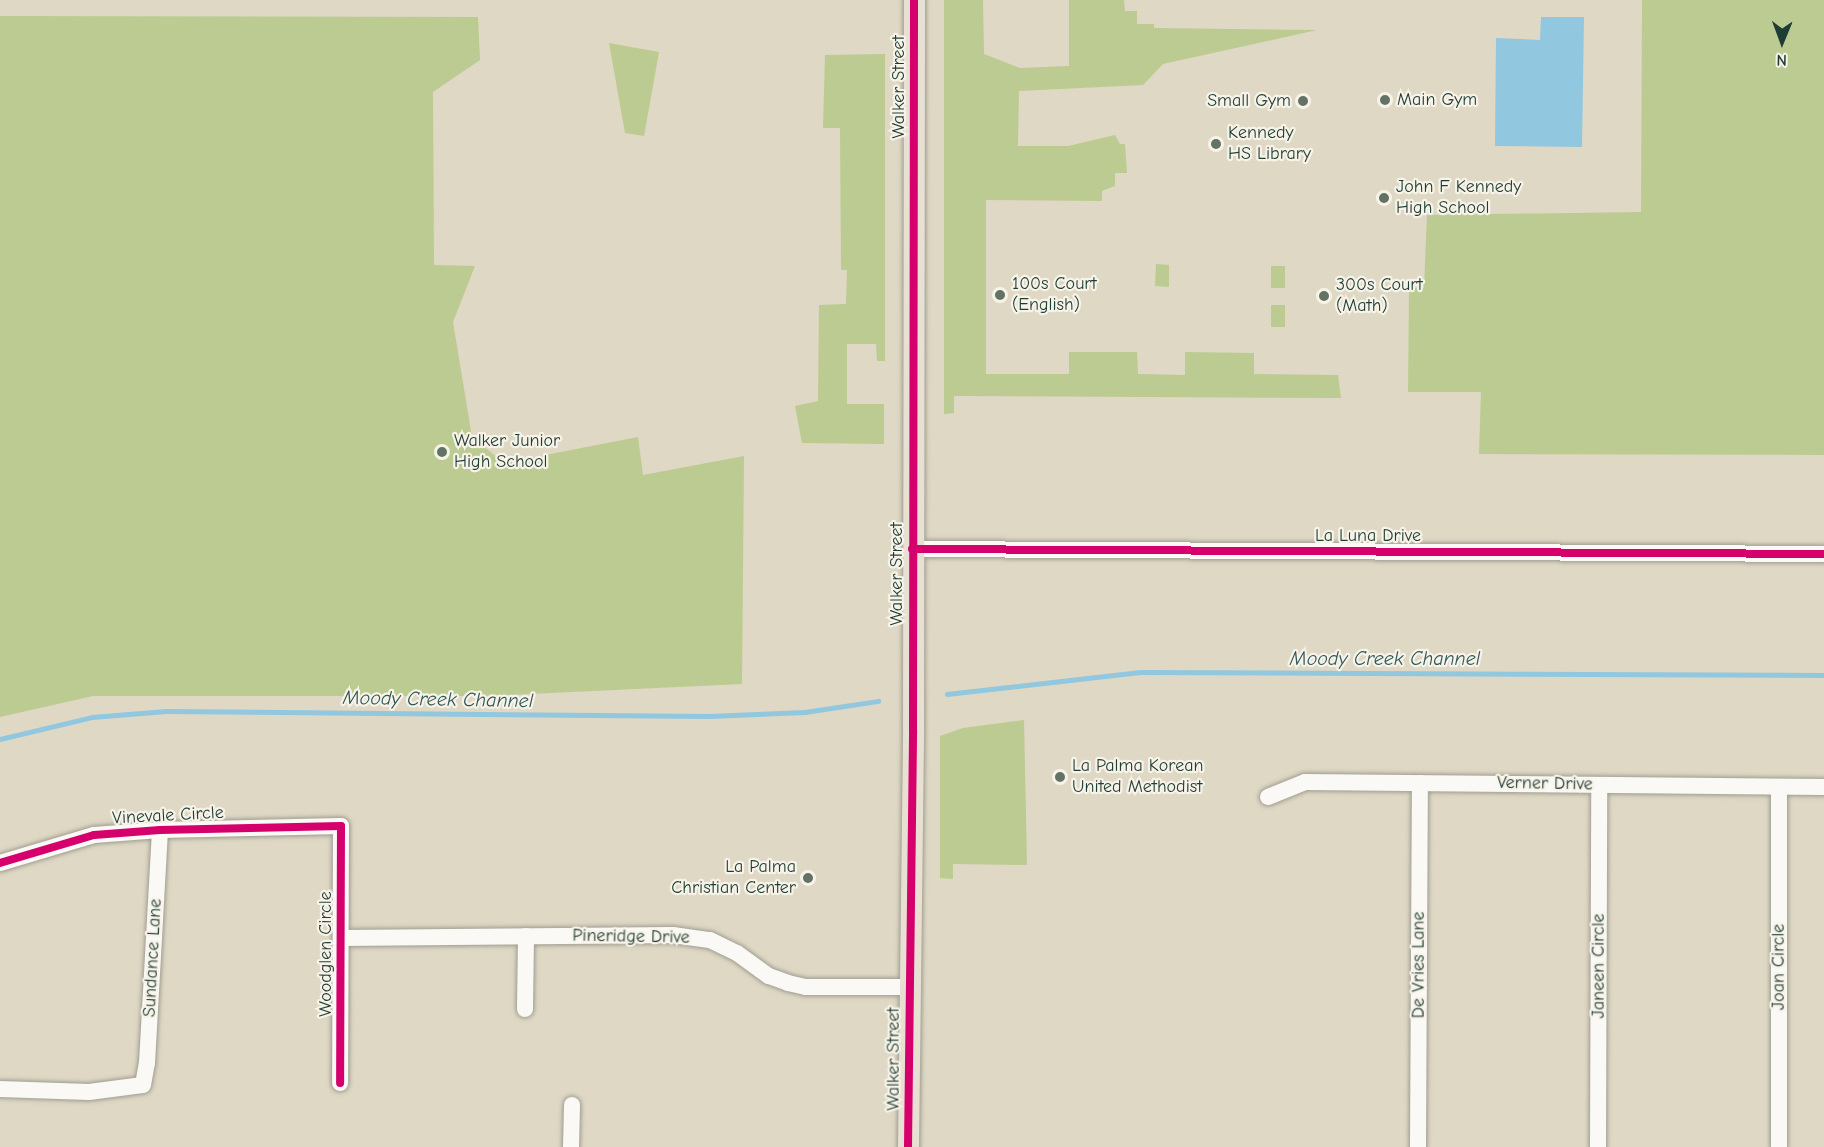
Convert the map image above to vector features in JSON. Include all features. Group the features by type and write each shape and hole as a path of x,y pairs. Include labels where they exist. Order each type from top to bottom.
{"main road":[{"name":"Walker Street","path":"908,1147 914,0"}],"street":[{"name":"La Luna Drive","path":"912,549 1824,554"},
{"name":"Verner Drive","path":"1268,797 1305,782 1824,787"},
{"name":"De Vries Lane","path":"1418,1147 1420,783"},
{"name":"Janeen Circle","path":"1598,1147 1599,785"},
{"name":"Joan Circle","path":"1779,787 1779,1147"},
{"name":"Vinevale Circle","path":"0,863 94,835 160,830 341,826"},
{"name":"Woodglen Circle","path":"340,1083 341,826"},
{"name":"Sundance Lane","path":"0,1089 89,1092 143,1085 147,1063 160,830"},
{"name":"Pineridge Drive","path":"341,938 673,935 710,939 737,953 769,976 806,987 909,987"},
{"path":"525,1009 526,936"},
{"path":"571,1147 572,1105"}],"green space":[{"path":"944,0 983,0 984,54 1020,68 1069,66 1069,0 1124,0 1125,11 1137,11 1137,24 1154,24 1154,28 1317,30 1163,64 1143,85 1019,91 1018,146 1068,146 1115,135 1120,144 1125,144 1127,173 1115,173 1115,186 1102,191 1102,201 986,200 986,374 1069,374 1069,352 1137,352 1138,374 1185,375 1185,352 1254,353 1254,374 1338,375 1341,398 954,396 954,413 944,414"},
{"path":"1642,0 1824,0 1824,455 1479,454 1481,392 1408,392 1409,288 1424,288 1427,215 1641,212"},
{"name":"Walker Junior High School","path":"0,16 478,17 480,60 433,92 434,265 475,266 453,322 472,437 504,463 638,437 643,475 744,456 742,684 485,696 93,696 0,717"},
{"path":"609,43 659,52 644,136 625,133"},
{"path":"885,54 885,361 877,361 876,344 847,344 847,404 884,404 884,444 802,443 795,406 818,401 819,305 846,304 847,270 841,270 840,128 823,128 825,55"},
{"path":"1156,264 1169,265 1169,287 1155,286"},
{"path":"1271,266 1285,266 1285,288 1271,288"},
{"path":"1271,305 1285,305 1285,327 1271,327"},
{"path":"1024,720 1027,865 953,864 953,879 940,878 940,736 963,728"}],"water":[{"path":"1541,17 1584,17 1582,147 1495,146 1496,38 1540,40"}],"waterway":[{"name":"Moody Creek Channel","path":"947,694 1140,672 1824,675"},
{"name":"Moody Creek Channel","path":"0,739 92,717 166,711 709,716 805,712 878,701"}],"cycle path":[{"path":"908,1147 913,730 914,0"},
{"path":"912,549 1824,554"},
{"path":"0,863 94,835 160,830 341,826 340,1083"}],"place":[{"name":"Main Gym","path":"1385,100"},
{"name":"Small Gym","path":"1303,101"},
{"name":"Kennedy HS Library","path":"1216,144"},
{"name":"John F Kennedy High School","path":"1384,198"},
{"name":"100s Court (English)","path":"1000,295"},
{"name":"300s Court (Math)","path":"1324,296"},
{"name":"Walker Junior High School","path":"442,452"},
{"name":"La Palma Korean United Methodist","path":"1060,777"},
{"name":"La Palma Christian Center","path":"808,878"}]}
